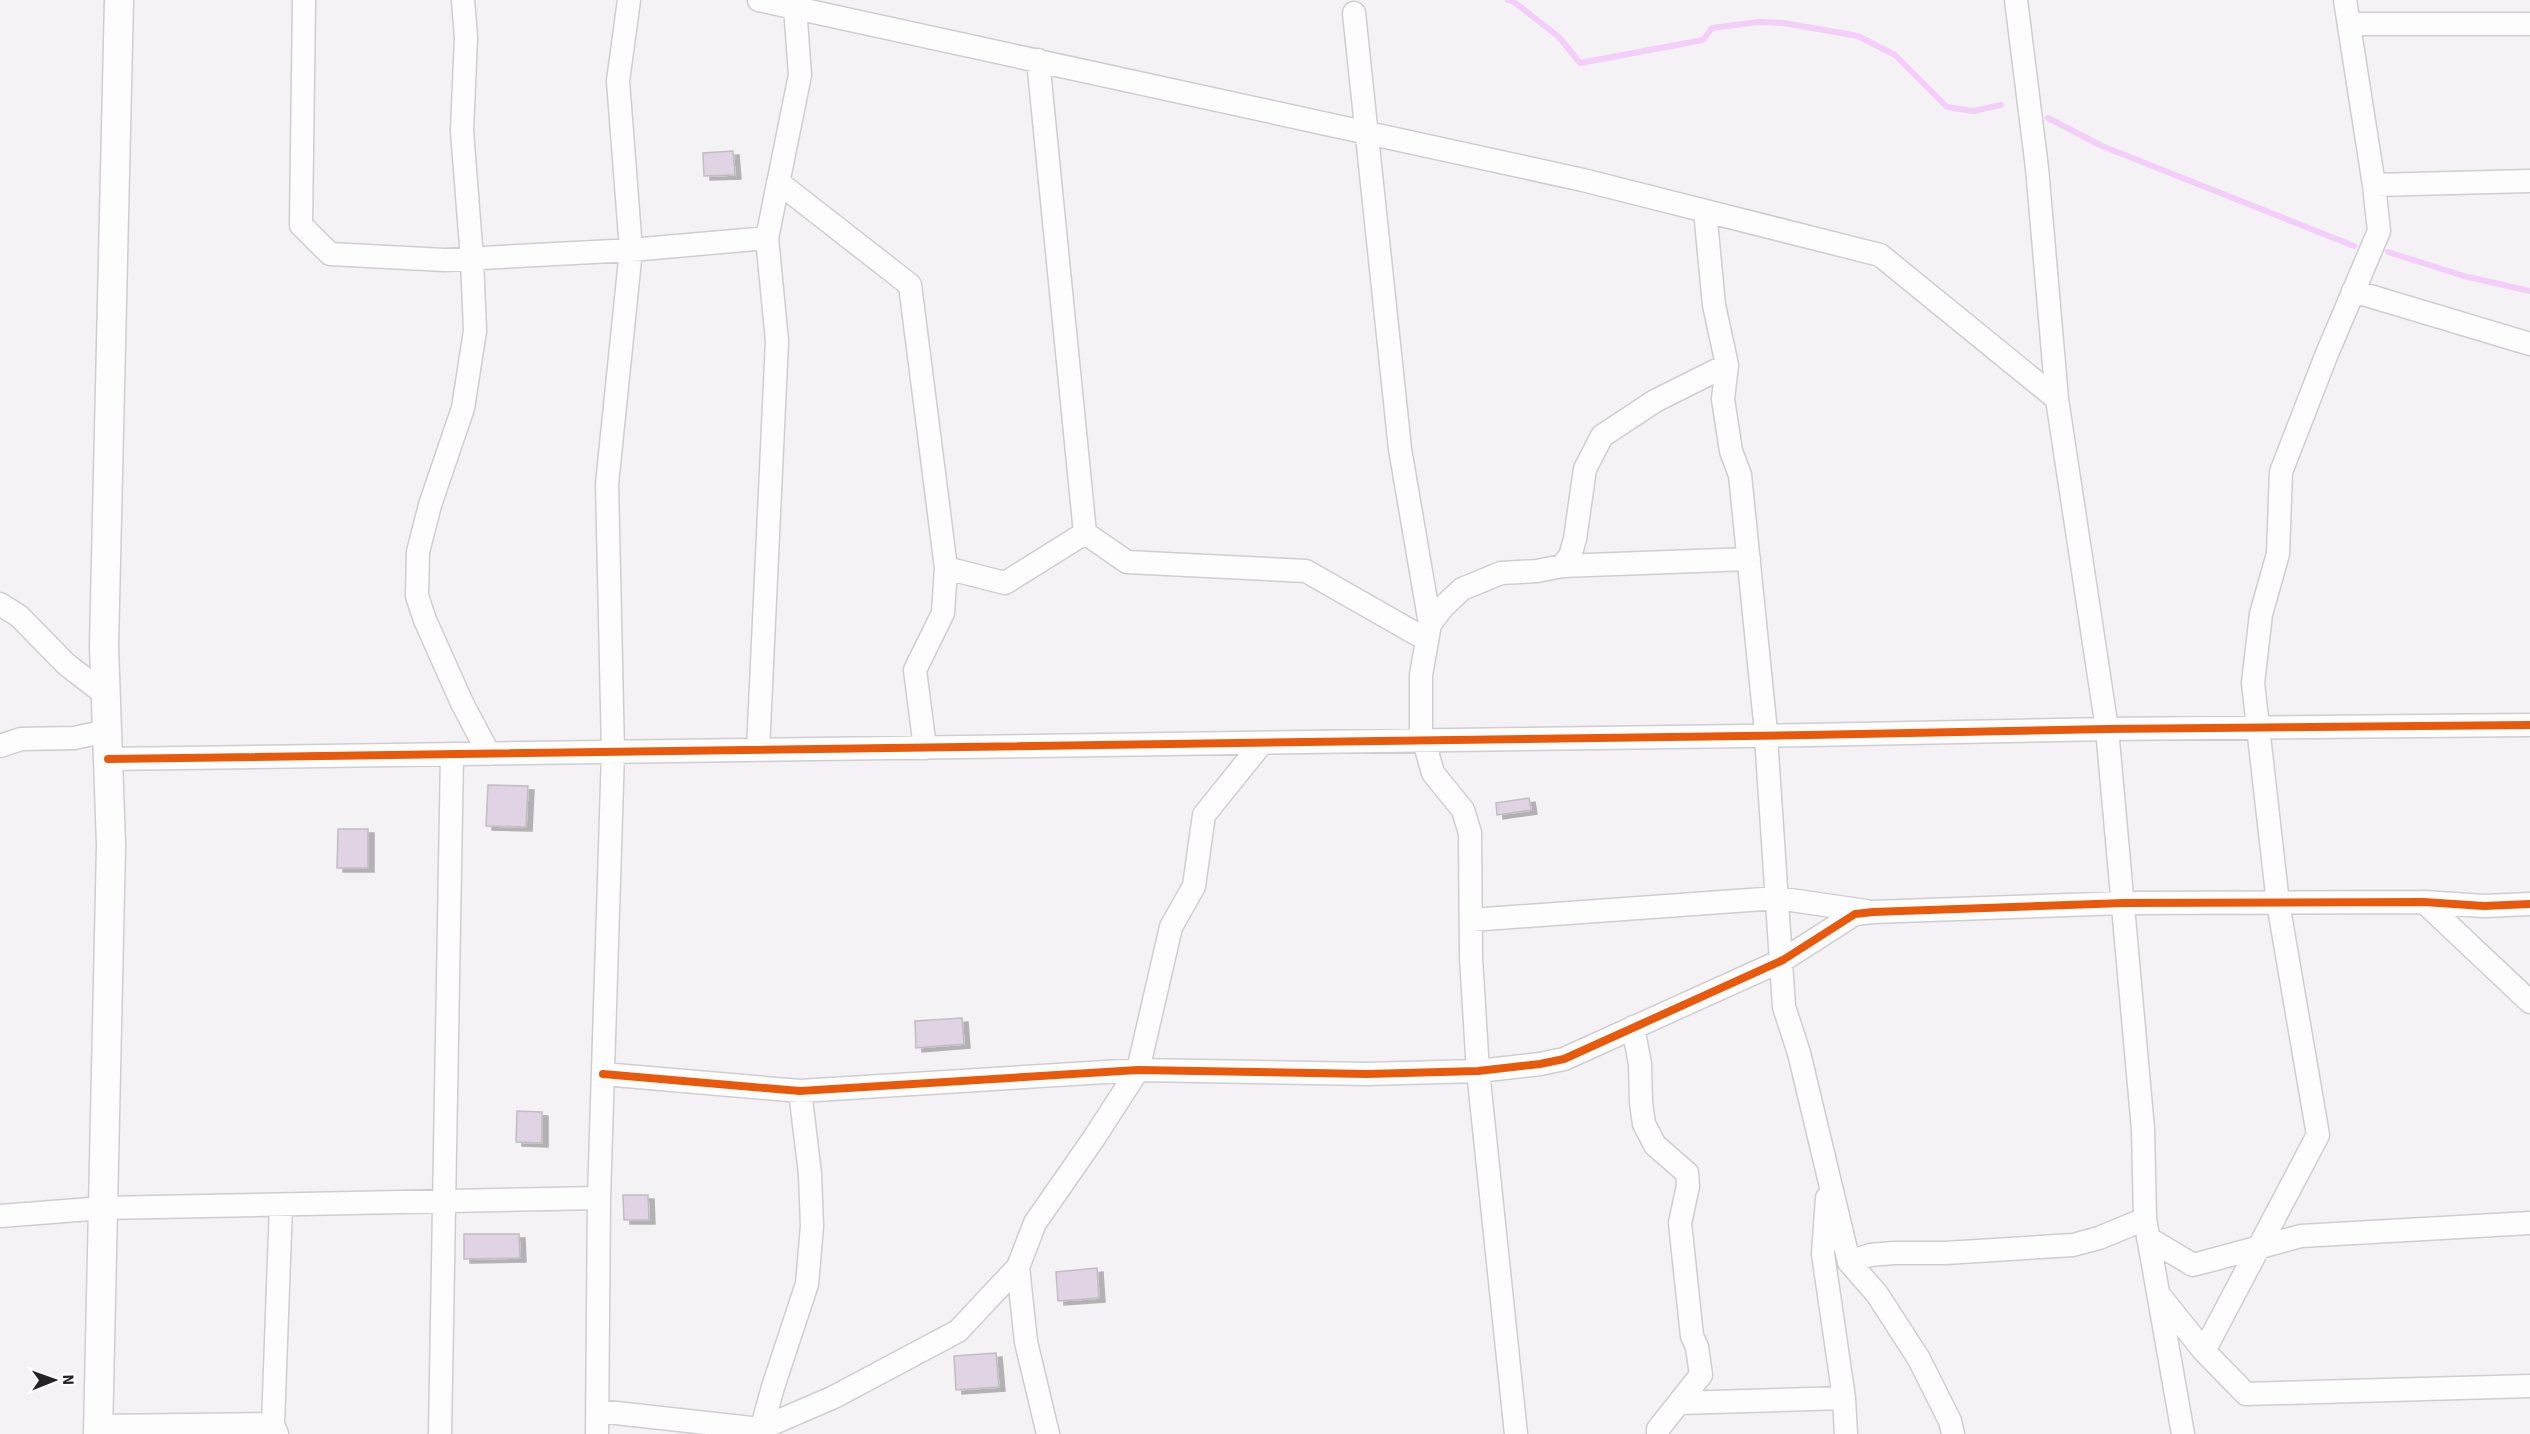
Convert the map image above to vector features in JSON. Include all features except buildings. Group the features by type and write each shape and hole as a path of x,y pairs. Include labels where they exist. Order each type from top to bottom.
{"street":[{"path":"119,0 104,646 111,844 98,1430 275,1429 281,1205"},
{"path":"304,0 301,225 330,254 444,260 472,259 631,250 767,238"},
{"path":"464,0 466,38 462,131 475,331 463,408 430,505 421,543 417,596 425,620 462,703 489,754"},
{"path":"597,1434 599,1198 613,752 607,484 631,250 618,81 629,0"},
{"path":"759,0 1583,180 1880,255 2057,399"},
{"path":"2016,0 2037,168 2057,399 2108,729 2143,1129 2146,1229 2183,1434"},
{"path":"2204,1351 2318,1135 2278,903 2256,727 2253,683 2261,614 2278,554 2281,472 2379,231 2345,0"},
{"path":"758,750 777,341 767,238 800,75 795,7"},
{"path":"1354,13 1400,449 1428,632 1421,675 1421,731 1433,773 1463,810 1470,833 1471,920 1478,1071 1516,1434"},
{"path":"2349,24 2530,24"},
{"path":"1038,60 1085,533 1127,562 1306,571 1428,632"},
{"path":"2374,185 2530,181"},
{"path":"778,182 910,285 946,568 943,613 915,670 925,748"},
{"path":"1705,211 1714,305 1726,365 1724,399 1731,451 1740,475 1749,559 1766,736 1783,960 1784,1007 1799,1053 1849,1262 1877,1294 1919,1359 1950,1421 1953,1434"},
{"path":"2353,291 2530,344"},
{"path":"1562,566 1570,556 1575,539 1585,469 1602,436 1655,401 1726,365"},
{"path":"946,568 1005,583 1085,533"},
{"path":"1428,632 1462,589 1501,573 1537,571 1562,566 1749,559"},
{"path":"0,604 18,616 66,664 106,695"},
{"path":"108,759 1766,736 2108,729 2530,725"},
{"path":"0,746 21,739 74,738 107,731"},
{"path":"598,1410 760,1431 834,1397 958,1331 1018,1267 1035,1223 1138,1070 1171,927 1194,886 1204,815 1262,743"},
{"path":"440,1434 452,754"},
{"path":"1471,920 1778,898 1873,912"},
{"path":"603,1074 800,1091 1138,1070 1367,1074 1478,1071 1564,1059 1783,960 1845,920 1873,912 2124,903 2424,902 2484,906 2530,904"},
{"path":"2424,902 2530,1002"},
{"path":"1633,1027 1640,1064 1644,1124 1655,1145 1687,1173 1688,1186 1680,1223 1692,1336 1701,1375 1658,1429 1658,1434"},
{"path":"760,1431 807,1284 812,1226 810,1174 800,1091"},
{"path":"1828,1179 1822,1254 1844,1398 1846,1434"},
{"path":"0,1215 103,1208 599,1198"},
{"path":"1849,1262 1870,1255 1894,1253 1945,1253 2073,1245 2146,1229 2193,1265 2301,1236 2530,1224"},
{"path":"1018,1267 1026,1342 1048,1434"},
{"path":"2158,1294 2204,1351 2247,1394 2530,1386"},
{"path":"1679,1403 1844,1398"}],"waterway":[{"path":"1508,0 1514,2 1559,37 1580,63 1703,40 1712,28 1758,22 1784,23 1858,36 1895,55 1947,107 1973,111 2001,105"},
{"path":"2048,118 2102,146 2354,246"},
{"path":"2388,252 2464,276 2530,291"}],"cycle path":[{"path":"108,759 2107,729 2530,725"},
{"path":"603,1074 800,1091 1138,1070 1367,1074 1478,1071 1564,1059 1783,960 1855,914 2124,903 2424,902 2484,906 2530,904"}]}
